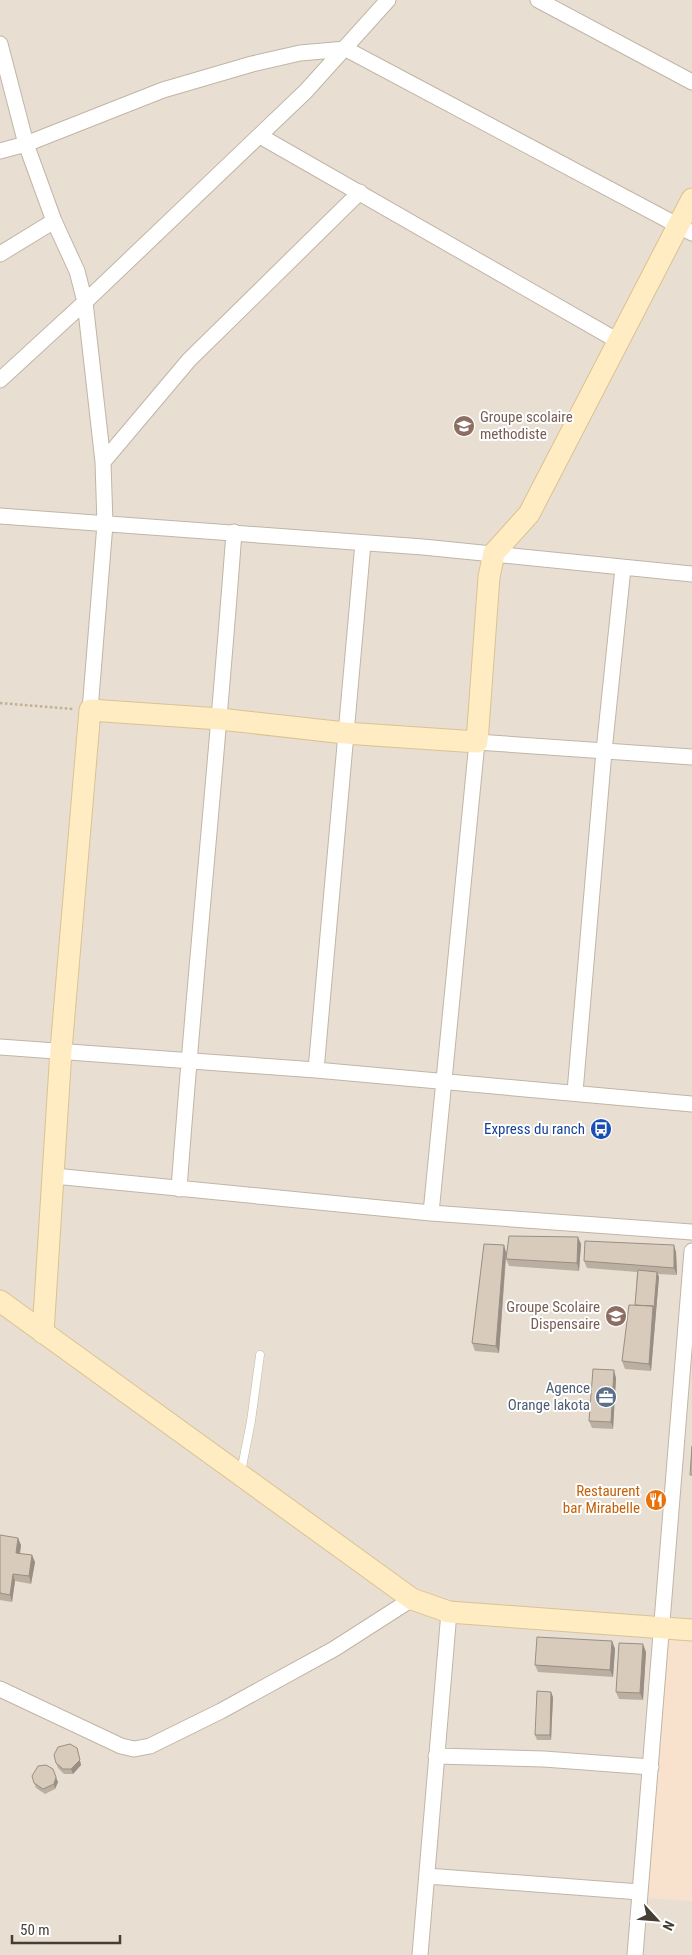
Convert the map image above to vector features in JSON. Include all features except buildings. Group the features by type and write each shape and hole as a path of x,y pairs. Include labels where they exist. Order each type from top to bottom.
{"street":[{"path":"0,380 260,136 346,49 388,0"},
{"path":"538,0 692,82"},
{"path":"0,44 26,144 54,221 77,271 85,302 102,462 106,524 61,1050 43,1333"},
{"path":"0,151 26,144 163,90 300,53 346,49 685,230"},
{"path":"260,136 618,341"},
{"path":"102,462 189,360 360,192"},
{"path":"431,1213 442,1082 477,742 489,576 494,553 529,514 618,341 685,230 692,199"},
{"path":"0,254 54,221"},
{"path":"0,516 234,532 494,553 692,574"},
{"path":"179,1189 188,1061 220,719 234,532"},
{"path":"316,1070 363,543"},
{"path":"575,1092 604,751 623,568"},
{"path":"90,710 220,719 345,733 692,757"},
{"path":"0,1047 316,1070 692,1104"},
{"path":"54,1176 431,1213 692,1232"},
{"path":"635,1955 692,1251"},
{"path":"0,1301 412,1599 449,1612 692,1630"},
{"path":"0,1689 121,1746 134,1750 150,1746 221,1711 334,1649 412,1599"},
{"path":"420,1955 449,1612"},
{"path":"436,1756 544,1759 651,1767"},
{"path":"427,1876 640,1892"}],"lane":[{"path":"240,1476 251,1421 260,1355"}],"path":[{"path":"0,704 90,710"}],"shaded area":[{"path":"0,0 692,0 692,1955 0,1955"},
{"path":"666,1639 692,1641 692,1901 646,1898"}],"place":[{"name":"Groupe scolaire methodiste","path":"464,426"},
{"name":"Express du ranch","path":"601,1129"},
{"name":"Groupe Scolaire Dispensaire","path":"616,1316"},
{"name":"Agence Orange lakota","path":"606,1397"},
{"name":"Restaurent bar Mirabelle","path":"656,1500"}]}
